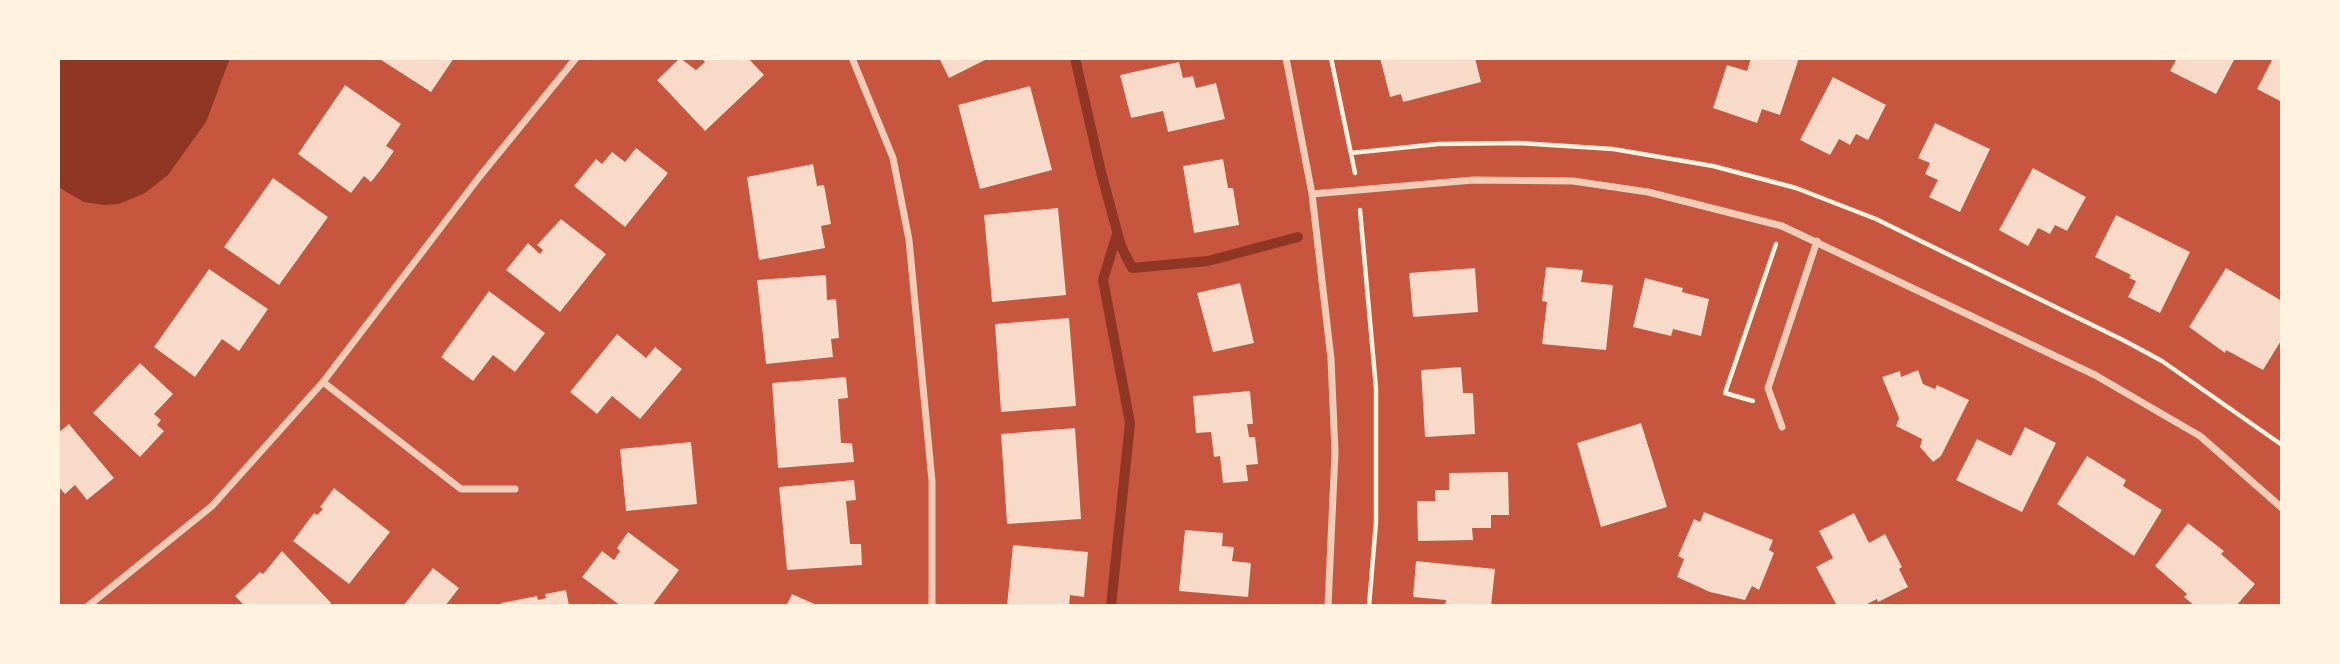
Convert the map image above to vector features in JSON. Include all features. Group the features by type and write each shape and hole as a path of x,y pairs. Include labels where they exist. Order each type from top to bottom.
{"street":[{"path":"88,606 212,506 323,382 480,176 576,58"},
{"path":"852,58 893,158 909,240 932,481 932,606"},
{"path":"1286,58 1312,194 1331,359 1335,452 1328,606"},
{"path":"1312,194 1472,180 1573,181 1648,192 1783,226 2095,374 2200,436 2282,508"},
{"path":"1782,428 1769,388 1817,241"},
{"path":"323,382 461,489 515,489"}],"path":[{"path":"1331,58 1357,188 1376,388 1376,522 1369,606"},
{"path":"1774,405 1737,399 1725,393 1783,226"}],"shaded area":[{"path":"58,58 230,58 206,122 168,175 145,193 119,204 104,205 84,202 58,187"}],"building":[{"path":"378,58 454,58 431,92"},
{"path":"680,58 696,70 705,62 701,58 748,58 764,75 705,131 657,80"},
{"path":"939,58 989,58 949,78"},
{"path":"1380,58 1475,58 1481,82 1403,102 1401,94 1390,97"},
{"path":"1751,58 1799,58 1780,115 1762,109 1757,123 1713,108 1727,65 1747,71"},
{"path":"2177,58 2235,58 2216,94 2170,71"},
{"path":"2273,58 2282,58 2282,102 2257,89"},
{"path":"1179,62 1183,78 1193,76 1196,88 1216,83 1225,119 1168,132 1163,111 1131,118 1120,75"},
{"path":"1833,77 1886,105 1868,140 1856,134 1850,145 1839,139 1830,155 1800,140"},
{"path":"345,85 401,124 386,146 394,151 382,168 371,182 364,176 351,193 298,154"},
{"path":"1030,86 1052,170 980,189 958,105"},
{"path":"1935,123 1990,149 1960,212 1929,197 1938,180 1925,174 1930,163 1918,158"},
{"path":"636,148 668,173 625,227 574,186 596,159 602,164 612,152 625,162"},
{"path":"1223,159 1228,188 1233,188 1239,225 1194,233 1183,166"},
{"path":"813,164 817,186 824,185 831,224 821,226 825,248 759,260 747,177"},
{"path":"2033,168 2086,197 2067,231 2055,225 2050,234 2038,228 2028,246 1999,230"},
{"path":"273,178 328,217 279,285 224,247"},
{"path":"1058,208 1066,295 992,302 984,215"},
{"path":"2116,215 2190,252 2160,313 2128,297 2136,281 2129,278 2131,275 2095,257"},
{"path":"561,219 606,254 560,312 506,270 528,243 540,254 543,250 537,245"},
{"path":"1546,267 1583,270 1581,282 1613,285 1606,350 1542,344 1547,302 1542,301"},
{"path":"1475,268 1478,312 1413,317 1409,273"},
{"path":"2226,268 2282,301 2282,339 2263,370 2226,350 2225,353 2189,327"},
{"path":"209,269 268,309 239,351 222,339 195,377 154,347"},
{"path":"826,275 827,300 836,299 839,338 831,339 833,357 766,364 757,280"},
{"path":"1645,278 1683,288 1682,292 1709,299 1701,336 1673,329 1671,336 1633,327"},
{"path":"1240,283 1254,343 1213,352 1197,293"},
{"path":"489,291 545,333 515,372 493,355 473,381 441,357"},
{"path":"1069,318 1076,406 1001,412 995,324"},
{"path":"617,334 646,358 655,347 682,369 640,419 612,396 597,414 570,392"},
{"path":"140,363 173,394 154,414 161,420 157,425 164,431 140,457 93,413"},
{"path":"1461,367 1463,393 1473,393 1475,434 1425,437 1421,370"},
{"path":"1918,370 1923,384 1935,389 1937,385 1969,400 1941,456 1933,462 1920,447 1922,439 1896,426 1899,418 1882,377 1900,371 1901,377"},
{"path":"846,377 848,398 838,399 841,443 852,443 854,462 778,468 772,383"},
{"path":"1250,391 1253,424 1247,424 1249,437 1255,437 1258,464 1246,465 1248,481 1223,483 1220,456 1214,457 1211,432 1196,433 1193,396"},
{"path":"1641,423 1667,507 1601,527 1577,443"},
{"path":"69,424 114,478 87,500 75,485 65,494 58,486 58,433"},
{"path":"2025,427 2056,443 2022,512 1956,480 1977,439 2011,456"},
{"path":"1075,428 1081,519 1007,524 1001,434"},
{"path":"691,442 697,504 626,511 620,449"},
{"path":"2087,456 2126,480 2123,486 2162,510 2134,556 2057,504"},
{"path":"1508,472 1509,515 1491,515 1491,528 1472,528 1473,540 1418,541 1417,501 1435,501 1435,490 1449,490 1449,473"},
{"path":"854,480 856,500 846,501 850,544 861,544 862,565 787,570 779,487"},
{"path":"334,488 390,532 349,584 293,541 314,513 317,515 323,509 320,507"},
{"path":"1704,512 1773,540 1769,550 1774,553 1759,590 1752,586 1745,600 1710,592 1677,577 1684,559 1678,556 1694,519 1700,522"},
{"path":"1854,513 1869,543 1885,534 1902,567 1899,569 1908,587 1878,602 1877,599 1863,606 1837,606 1816,567 1833,558 1819,531"},
{"path":"2188,523 2224,551 2221,554 2255,584 2236,606 2195,606 2184,597 2187,594 2155,566"},
{"path":"1185,530 1223,533 1222,546 1234,547 1232,561 1251,563 1248,597 1179,591"},
{"path":"628,532 679,570 652,606 621,606 582,577 602,551 614,560 620,551 617,548"},
{"path":"1013,545 1088,552 1084,597 1070,595 1069,606 1007,606"},
{"path":"282,551 331,603 327,606 245,606 235,596 260,572 263,574"},
{"path":"1416,561 1495,569 1491,606 1445,606 1446,600 1413,597"},
{"path":"433,568 459,588 445,606 403,606"},
{"path":"566,590 569,606 502,606 501,603 537,596 538,600 546,598 545,594"},
{"path":"792,594 819,606 786,606"}],"waterway":[{"path":"1075,58 1121,246 1132,268 1208,261 1298,237"},
{"path":"1111,606 1130,423 1103,280 1117,234"}]}
